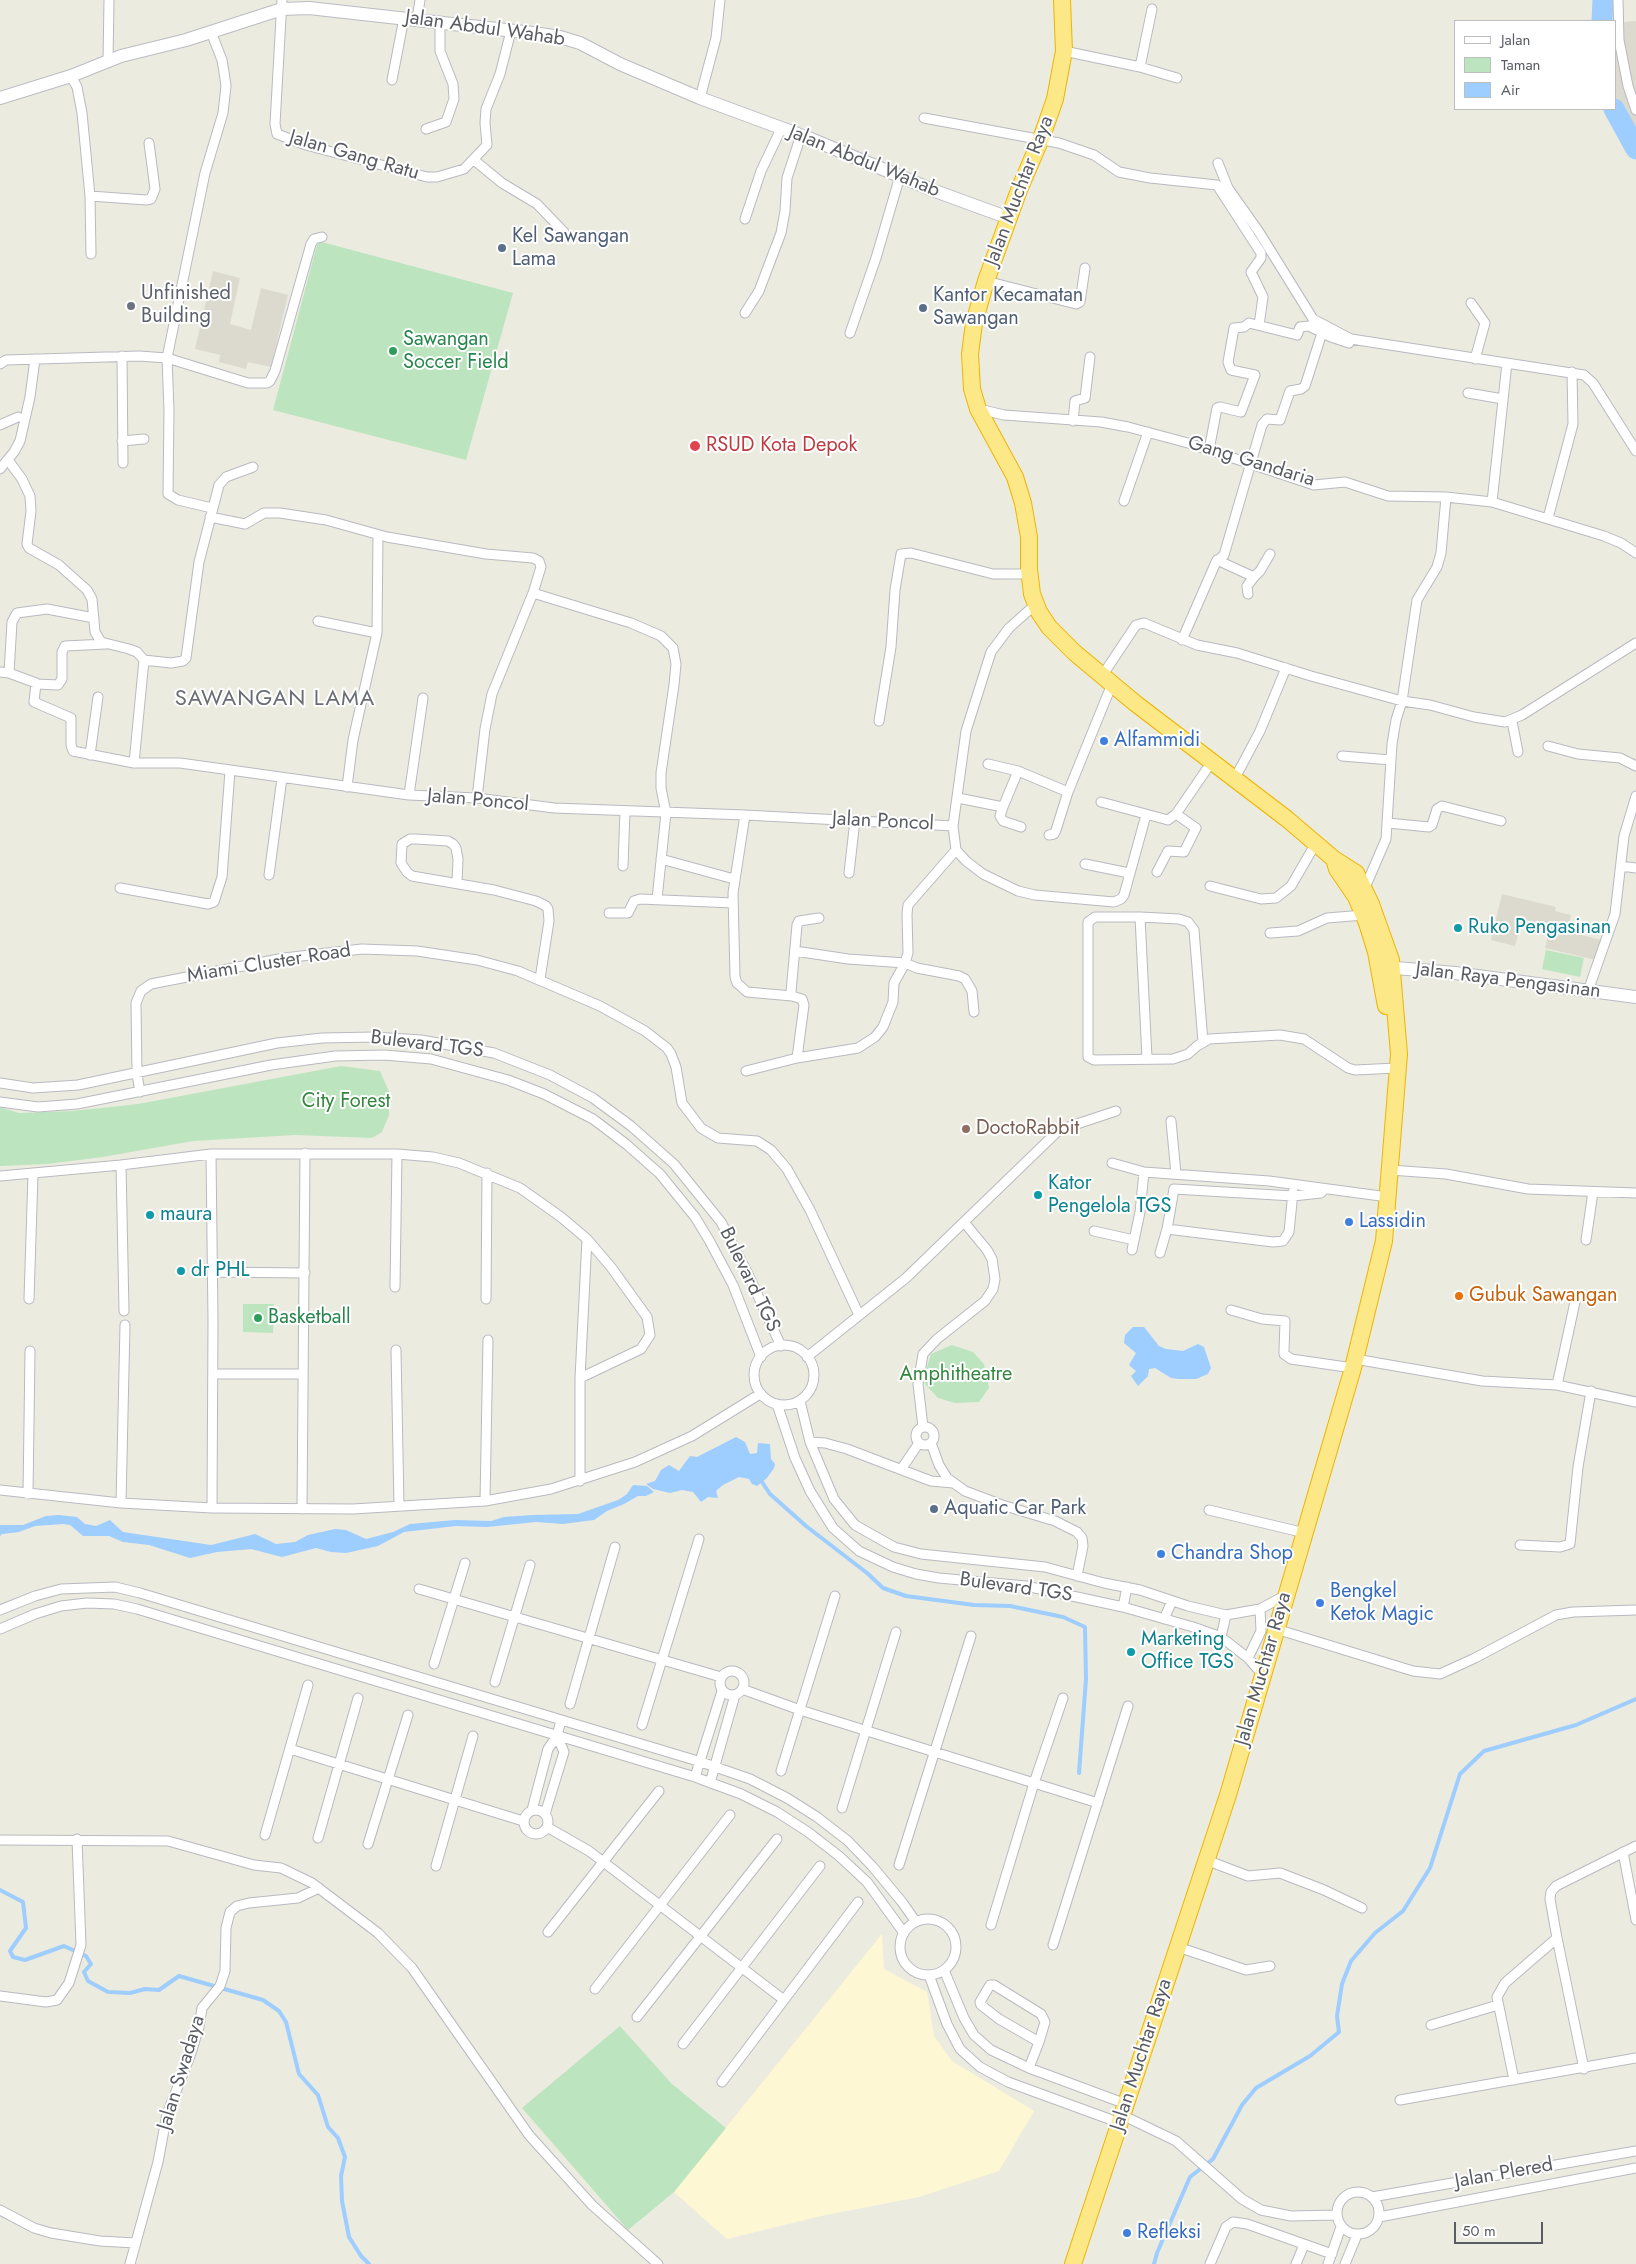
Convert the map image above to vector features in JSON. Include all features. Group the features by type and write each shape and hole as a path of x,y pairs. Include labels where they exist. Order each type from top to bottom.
{"highway":[{"name":"Jalan Muchtar Raya","path":"1062,0 1064,50 1055,99 986,281 974,323 970,354 972,389 978,409 1019,487 1026,517 1029,567 1036,604 1044,619 1059,638 1107,680 1316,842 1334,859 1356,873 1386,967 1398,1034 1390,1170 1381,1260 1354,1364 1263,1675 1206,1860 1073,2264"},
{"name":"Jalan Muchtar Raya","path":"1361,893 1364,914 1386,967"}],"street":[{"path":"108,62 109,0"},
{"path":"418,15 420,0"},
{"path":"700,98 716,38 720,0"},
{"path":"1618,0 1620,40 1628,86 1636,110"},
{"name":"Jalan Abdul Wahab","path":"0,98 72,76 133,53 211,32 282,4 404,18 418,15 440,22 548,35 571,40 700,98 801,135 1009,218"},
{"name":"Jalan Gang Ratu","path":"282,4 275,124 277,134 328,152 428,177 437,177 464,170 486,145 486,109 500,74 511,31"},
{"path":"1140,67 1152,9"},
{"path":"392,80 404,18"},
{"path":"426,130 446,122 454,99 453,84 440,51 440,22"},
{"path":"211,32 222,60 226,86 223,113 205,173 167,358 169,410 168,494 178,500 245,524 264,513 272,512 326,520 378,535 486,554 536,559 541,564 541,567 533,593 492,694 483,738 477,798"},
{"path":"1064,50 1140,67 1177,78"},
{"path":"72,76 77,87 82,113 90,196 91,254"},
{"path":"924,118 1059,143 1094,156 1119,172 1150,178 1218,185 1224,189 1259,232 1311,323 1322,333 1368,345 1584,375 1593,383 1636,451"},
{"path":"745,219 761,171 782,129"},
{"path":"745,313 759,291 781,233 785,211 787,178 801,135"},
{"path":"90,196 151,199 155,189 149,143"},
{"path":"474,160 502,183 537,204 564,232"},
{"path":"1218,163 1224,189 1261,253 1261,258 1251,272 1262,297 1259,325"},
{"path":"850,333 876,258 900,176"},
{"path":"2,359 122,356 167,358 248,383 263,384 270,381 276,371 311,244 314,239 322,237"},
{"path":"986,281 1076,304 1080,302 1085,268"},
{"path":"1471,303 1485,323 1475,359"},
{"path":"1209,450 1217,408 1241,412 1255,375 1230,370 1228,362 1234,328 1244,327 1249,324 1259,325 1297,335 1300,327 1311,323 1380,350"},
{"path":"1182,640 1217,560 1224,555 1264,421 1270,418 1280,420 1290,391 1305,386 1322,333"},
{"path":"122,356 123,463"},
{"path":"1072,421 1075,401 1085,398 1090,357"},
{"path":"0,469 17,447 24,430 35,359"},
{"path":"1492,502 1506,364"},
{"path":"1548,518 1574,424 1572,372"},
{"path":"1468,393 1503,399"},
{"name":"Gang Gandaria","path":"978,409 1004,415 1101,422 1148,432 1314,485 1345,482 1388,496 1446,497 1492,502 1615,540 1636,553"},
{"path":"0,425 18,417"},
{"path":"1124,501 1148,432"},
{"path":"122,440 144,439"},
{"path":"8,460 22,479 30,496 31,511 27,544 29,548 59,565 81,583 92,599 97,637 107,644"},
{"path":"94,618 47,609 17,613 12,622 4,673 34,681 36,684 58,686 62,679 62,652 65,646 107,644 137,652 144,660 171,663 183,661 186,658 196,579 218,485 223,480 253,468"},
{"path":"1361,893 1383,850 1388,823 1391,760 1396,720 1402,701 1417,600 1437,567 1441,553 1446,497"},
{"path":"347,787 353,740 377,632 378,535"},
{"path":"879,721 891,647 895,590 902,554 911,553 993,574 1029,567"},
{"path":"1248,594 1247,586 1260,571 1270,554"},
{"path":"1217,560 1254,577"},
{"path":"533,593 631,623 661,636 673,648 676,664 660,788 666,813 657,899"},
{"name":"Jalan Poncol","path":"90,755 134,762 180,764 347,787 409,794 477,798 554,808 745,815 953,826 966,731 991,652 1000,637 1036,604"},
{"path":"318,621 377,632"},
{"path":"1049,835 1054,834 1056,830 1107,680 1138,624 1144,623 1203,647 1237,653 1402,701 1430,705 1496,721 1512,721 1636,643"},
{"path":"134,762 144,660"},
{"path":"1234,780 1260,731 1286,668"},
{"path":"36,684 34,702 71,718 71,749 90,755 98,697"},
{"path":"409,794 422,698"},
{"path":"1512,721 1518,752"},
{"path":"1548,746 1578,754 1620,758 1636,766"},
{"path":"1342,756 1391,760"},
{"path":"1101,802 1169,820 1176,814 1211,762"},
{"path":"988,764 1018,771 1068,792"},
{"path":"120,888 208,904 214,902 222,877 230,771"},
{"path":"1018,771 1000,816 1003,821 1021,827"},
{"path":"269,874 282,778"},
{"path":"1588,991 1615,914 1624,836 1636,796"},
{"path":"958,798 1003,807"},
{"path":"1388,823 1429,827 1432,825 1437,809 1442,806 1501,821"},
{"path":"623,866 625,811"},
{"path":"1157,872 1168,851 1183,853 1196,831 1196,828 1176,814"},
{"path":"745,815 734,879 733,945 735,977 737,983 747,992 792,996 802,999 804,1005 797,1058"},
{"path":"953,826 956,850 966,861 983,874 1018,891 1035,895 1118,901 1124,895 1146,815"},
{"path":"849,873 855,820"},
{"path":"456,883 458,859 456,848 453,844 441,840 416,839 410,839 402,844 401,863 407,872 418,877 525,898 546,906 549,921 540,978"},
{"path":"1210,886 1261,898 1276,898 1286,892 1291,886 1316,842"},
{"path":"746,1071 797,1058 858,1048 875,1037 888,1019 893,1002 894,983 905,963 908,953 906,914 908,905 956,850"},
{"path":"660,859 734,879"},
{"path":"1085,864 1129,873"},
{"path":"1621,866 1636,868"},
{"path":"609,913 628,913 636,900 657,899 733,903"},
{"path":"1270,933 1298,931 1327,918 1364,914"},
{"path":"1140,917 1147,1058"},
{"path":"1203,1042 1194,930 1188,922 1179,919 1140,917 1095,918 1088,922 1087,1051 1088,1057 1094,1060 1173,1058 1188,1054 1209,1039 1280,1035 1304,1039 1348,1068 1355,1070 1397,1065"},
{"path":"792,996 790,988 798,922 819,918"},
{"name":"Miami Cluster Road","path":"140,1092 137,1074 136,1003 141,991 151,984 284,958 362,949 418,951 477,960 540,978 625,1019 667,1048 676,1067 682,1103 705,1132 718,1138 757,1141 771,1150 786,1169 810,1210 859,1315"},
{"path":"795,951 848,959 905,963 965,979 972,991 974,1012"},
{"name":"Jalan Raya Pengasinan","path":"1386,967 1455,973 1636,997"},
{"path":"373,1055 374,1037"},
{"name":"Bulevard TGS","path":"0,1082 18,1086 46,1088 78,1086 291,1041 374,1037 442,1043 494,1053 565,1082 618,1116 674,1164 721,1222 748,1274 781,1346"},
{"path":"384,1038 384,1055"},
{"name":"Bulevard TGS","path":"0,1102 23,1106 59,1106 140,1092 296,1060 335,1056 384,1055 431,1059 508,1080 544,1094 586,1114 626,1144 660,1174 696,1217 733,1285 761,1356"},
{"path":"807,1357 906,1278 1059,1130 1116,1111"},
{"path":"1171,1121 1176,1174"},
{"path":"302,1509 305,1153"},
{"path":"0,1176 121,1165 211,1154 305,1153 397,1154 441,1159 487,1173 520,1188 587,1239 611,1267 649,1323 650,1335 641,1349 580,1378"},
{"path":"211,1154 213,1272 212,1508"},
{"path":"395,1287 397,1154"},
{"path":"1112,1163 1144,1172 1294,1184 1388,1196"},
{"path":"121,1165 124,1311"},
{"path":"1390,1170 1446,1174 1528,1188 1636,1194"},
{"path":"1132,1250 1140,1212 1144,1172"},
{"path":"486,1299 487,1173"},
{"path":"29,1299 33,1174"},
{"path":"1167,1229 1273,1242 1283,1241 1289,1232 1294,1184"},
{"path":"1160,1254 1167,1229 1174,1189 1293,1196 1321,1193 1324,1189"},
{"path":"1586,1240 1593,1192"},
{"path":"923,1427 918,1384 923,1354 937,1339 985,1302 993,1289 995,1279 992,1259 964,1222"},
{"path":"1094,1231 1134,1240"},
{"path":"580,1481 580,1378 587,1239"},
{"path":"213,1272 304,1273"},
{"path":"1558,1385 1575,1302"},
{"path":"1231,1310 1262,1319 1285,1321 1284,1354 1291,1360 1354,1364 1482,1381 1558,1385 1636,1402"},
{"path":"121,1503 125,1326"},
{"path":"485,1500 488,1340"},
{"path":"791,1346 807,1357 813,1371 812,1385 807,1394 800,1401 790,1405 777,1404 766,1400 760,1394 754,1375 756,1365 761,1356 770,1349 791,1346"},
{"path":"396,1350 399,1506"},
{"path":"28,1494 30,1351"},
{"path":"213,1374 303,1374"},
{"path":"1520,1545 1560,1547 1570,1544 1578,1467 1591,1392"},
{"path":"0,1490 121,1503 212,1508 302,1509 399,1506 485,1500 550,1489 635,1462 698,1432 760,1394"},
{"name":"Bulevard TGS","path":"800,1401 810,1442 828,1488 844,1512 855,1524 888,1544 921,1554 1045,1567 1127,1587 1226,1616 1260,1609 1286,1595"},
{"name":"Bulevard TGS","path":"777,1404 795,1458 810,1491 833,1528 859,1552 880,1562 916,1574 1026,1586 1123,1607 1221,1636 1248,1658 1263,1675"},
{"path":"919,1443 917,1432 923,1427 931,1428 933,1432 931,1443 939,1465 952,1483 965,1491 1002,1505 1055,1521 1077,1532 1082,1538 1083,1546 1077,1576"},
{"path":"810,1442 825,1443 847,1449 902,1468 931,1481 952,1483"},
{"path":"919,1443 923,1445 931,1443"},
{"path":"902,1468 919,1443"},
{"path":"1209,1510 1305,1533"},
{"path":"642,1725 699,1539"},
{"path":"570,1704 615,1547"},
{"path":"434,1664 465,1563"},
{"path":"495,1682 530,1565"},
{"path":"0,1610 35,1596 61,1589 115,1587 701,1762 750,1779 787,1798 825,1823 848,1841 872,1866 916,1922"},
{"path":"1123,1607 1127,1587"},
{"path":"420,1589 721,1677"},
{"path":"780,1771 835,1596"},
{"path":"1164,1619 1172,1601"},
{"path":"0,1628 61,1606 88,1603 114,1604 137,1609 710,1783 741,1794 777,1812 816,1838 867,1882 904,1933"},
{"path":"1248,1658 1261,1631 1260,1609"},
{"path":"1276,1628 1414,1671 1440,1674 1454,1669 1556,1615 1574,1612 1636,1610"},
{"path":"1221,1636 1226,1616"},
{"path":"842,1808 896,1632"},
{"path":"899,1865 971,1636"},
{"path":"695,1778 722,1691 720,1687 721,1677 728,1671 738,1672 744,1680 710,1783"},
{"path":"264,1835 308,1685"},
{"path":"722,1691 730,1696 739,1692 800,1710 1098,1803"},
{"path":"318,1838 358,1698"},
{"path":"991,1925 1034,1783 1063,1698"},
{"path":"1053,1945 1128,1706"},
{"path":"368,1844 408,1715"},
{"path":"532,1810 541,1811 548,1818 547,1827 544,1831 535,1834 526,1830 523,1821 528,1812 532,1810 548,1748 557,1736 562,1720"},
{"path":"436,1866 473,1736"},
{"path":"545,1814 564,1752 557,1736"},
{"path":"290,1748 523,1821"},
{"path":"548,1932 659,1791"},
{"path":"595,1989 730,1815"},
{"path":"547,1827 589,1851 784,2000"},
{"path":"0,1996 46,2002 57,2000 70,1983 81,1945 77,1839"},
{"path":"0,1840 77,1839 178,1842 254,1865 281,1868 301,1876 378,1933 412,1968 530,2135 592,2205 658,2264"},
{"path":"637,2017 777,1839"},
{"path":"1584,2069 1550,1899 1553,1888 1636,1846"},
{"path":"1623,1852 1636,1920"},
{"path":"1206,1860 1248,1876 1280,1873 1324,1890 1362,1908"},
{"path":"683,2044 820,1866"},
{"name":"Jalan Swadaya","path":"130,2264 158,2162 167,2114 192,2051 202,2008 220,1986 225,1971 226,1928 230,1912 237,1906 249,1902 298,1898 319,1888"},
{"path":"722,2082 858,1902"},
{"path":"922,1920 936,1920 948,1928 952,1933 956,1946 956,1953 949,1966 944,1970 929,1975 915,1972 904,1962 900,1947 904,1933 916,1922 922,1920"},
{"path":"1514,2080 1497,1997 1505,1982 1557,1938"},
{"path":"1178,1947 1246,1970 1270,1966"},
{"path":"944,1970 964,2018 974,2035 991,2050 1176,2141 1242,2198 1261,2210 1291,2216 1336,2215"},
{"path":"929,1975 946,2024 960,2050 980,2067 1008,2082 1123,2114"},
{"path":"1029,2068 1039,2042 1045,2022 1041,2014 994,1985 990,1986 980,2002 981,2005 999,2019 1039,2042"},
{"path":"1431,2025 1498,2005"},
{"path":"1400,2100 1584,2069 1636,2058"},
{"name":"Jalan Plered","path":"1372,2197 1636,2151"},
{"path":"1379,2217 1636,2168"},
{"path":"1515,2172 1518,2189"},
{"path":"1356,2191 1365,2192 1372,2197 1377,2203 1379,2217 1371,2230 1356,2235 1348,2233 1341,2227 1336,2215 1337,2207 1348,2194 1356,2191"},
{"path":"0,2210 34,2228 51,2234 100,2241 135,2243"},
{"path":"1210,2264 1226,2227 1233,2222 1247,2224 1332,2254"},
{"path":"1328,2264 1341,2227"},
{"path":"1345,2264 1356,2235"},
{"path":"1296,2264 1304,2245"}],"shaded area":[{"path":"1636,21 1636,142 1616,110 1616,23"},
{"path":"213,271 240,278 230,324 251,330 261,288 288,295 271,367 248,362 246,369 219,362 220,355 195,349"},
{"path":"1502,894 1556,907 1555,911 1571,915 1567,931 1601,940 1596,960 1545,948 1550,926 1522,919 1515,946 1491,940"},
{"path":"882,1934 884,1969 927,1992 934,2036 952,2061 1034,2111 999,2171 919,2197 821,2216 727,2239 674,2192"}],"green space":[{"name":"Sawangan Soccer Field","path":"318,241 513,293 466,460 273,410"},
{"path":"1546,950 1584,958 1580,977 1542,969"},
{"name":"City Forest","path":"341,1066 380,1071 389,1092 389,1115 382,1132 372,1138 295,1135 193,1141 103,1157 47,1164 0,1166 0,1107 19,1113 72,1111 138,1104"},
{"name":"Basketball","path":"243,1304 274,1304 273,1333 243,1332"},
{"name":"Amphitheatre","path":"952,1345 973,1352 984,1364 989,1388 979,1402 955,1403 938,1398 925,1384 925,1373 931,1354"},
{"path":"620,2026 672,2084 726,2128 674,2192 628,2230 522,2108"}],"water":[{"path":"1133,1327 1144,1327 1159,1346 1166,1349 1183,1351 1198,1344 1204,1347 1211,1368 1208,1374 1196,1379 1179,1379 1171,1378 1155,1368 1149,1369 1148,1376 1138,1386 1131,1376 1136,1371 1129,1365 1136,1353 1124,1343 1125,1335"},
{"path":"736,1437 745,1442 750,1454 757,1453 758,1443 770,1444 771,1459 775,1464 774,1468 767,1478 757,1486 752,1484 749,1479 739,1477 716,1491 718,1498 708,1497 701,1502 693,1492 682,1490 670,1493 653,1489 646,1484 655,1481 661,1470 669,1465 679,1471 690,1456 697,1457"},
{"path":"633,1485 647,1486 654,1492 646,1496 638,1496 607,1511 594,1520 563,1524 536,1522 487,1527 456,1526 404,1532 378,1546 346,1553 316,1548 282,1557 251,1549 217,1552 190,1558 149,1545 123,1542 109,1536 83,1536 70,1525 63,1524 35,1526 0,1536 0,1525 23,1525 46,1516 59,1515 77,1517 85,1524 96,1526 110,1520 123,1532 211,1545 255,1534 276,1544 295,1542 308,1535 335,1529 346,1530 366,1539 393,1532 410,1524 455,1520 491,1521 504,1517 578,1514 618,1500 627,1494"}],"waterway":[{"path":"1602,20 1603,0"},
{"path":"1615,110 1636,149"},
{"path":"762,1482 770,1494 806,1526 867,1573 883,1588 906,1596 974,1605 1010,1606 1063,1617 1085,1627 1086,1679 1079,1773"},
{"path":"1154,2264 1190,2177 1213,2159 1242,2105 1256,2088 1310,2056 1339,2032 1337,2016 1342,1984 1351,1961 1375,1933 1403,1911 1430,1868 1460,1774 1484,1751 1576,1725 1636,1699"},
{"path":"0,1890 23,1902 26,1928 10,1951 13,1957 25,1960 64,1946 86,1956 91,1964 84,1972 88,1981 108,1992 130,1993 145,1989 159,1990 179,1976 263,2000 279,2011 286,2022 299,2074 318,2095 328,2127 338,2138 345,2157 341,2176 342,2201 349,2237 361,2256 369,2264"}],"place":[{"name":"Kel Sawangan Lama","path":"502,248"},
{"name":"Unfinished Building","path":"131,306"},
{"name":"Kantor Kecamatan Sawangan","path":"923,308"},
{"name":"Sawangan Soccer Field","path":"393,351"},
{"name":"RSUD Kota Depok","path":"695,446"},
{"name":"Alfammidi","path":"1104,741"},
{"name":"Ruko Pengasinan","path":"1458,928"},
{"name":"DoctoRabbit","path":"966,1129"},
{"name":"Kator Pengelola TGS","path":"1038,1195"},
{"name":"maura","path":"150,1215"},
{"name":"Lassidin","path":"1349,1222"},
{"name":"dr PHL","path":"181,1271"},
{"name":"Gubuk Sawangan","path":"1459,1296"},
{"name":"Basketball","path":"258,1318"},
{"name":"Aquatic Car Park","path":"934,1509"},
{"name":"Chandra Shop","path":"1161,1554"},
{"name":"Bengkel Ketok Magic","path":"1320,1603"},
{"name":"Marketing Office TGS","path":"1131,1652"},
{"name":"Refleksi","path":"1127,2233"}],"district":[{"name":"SAWANGAN LAMA","path":"275,700"}]}
